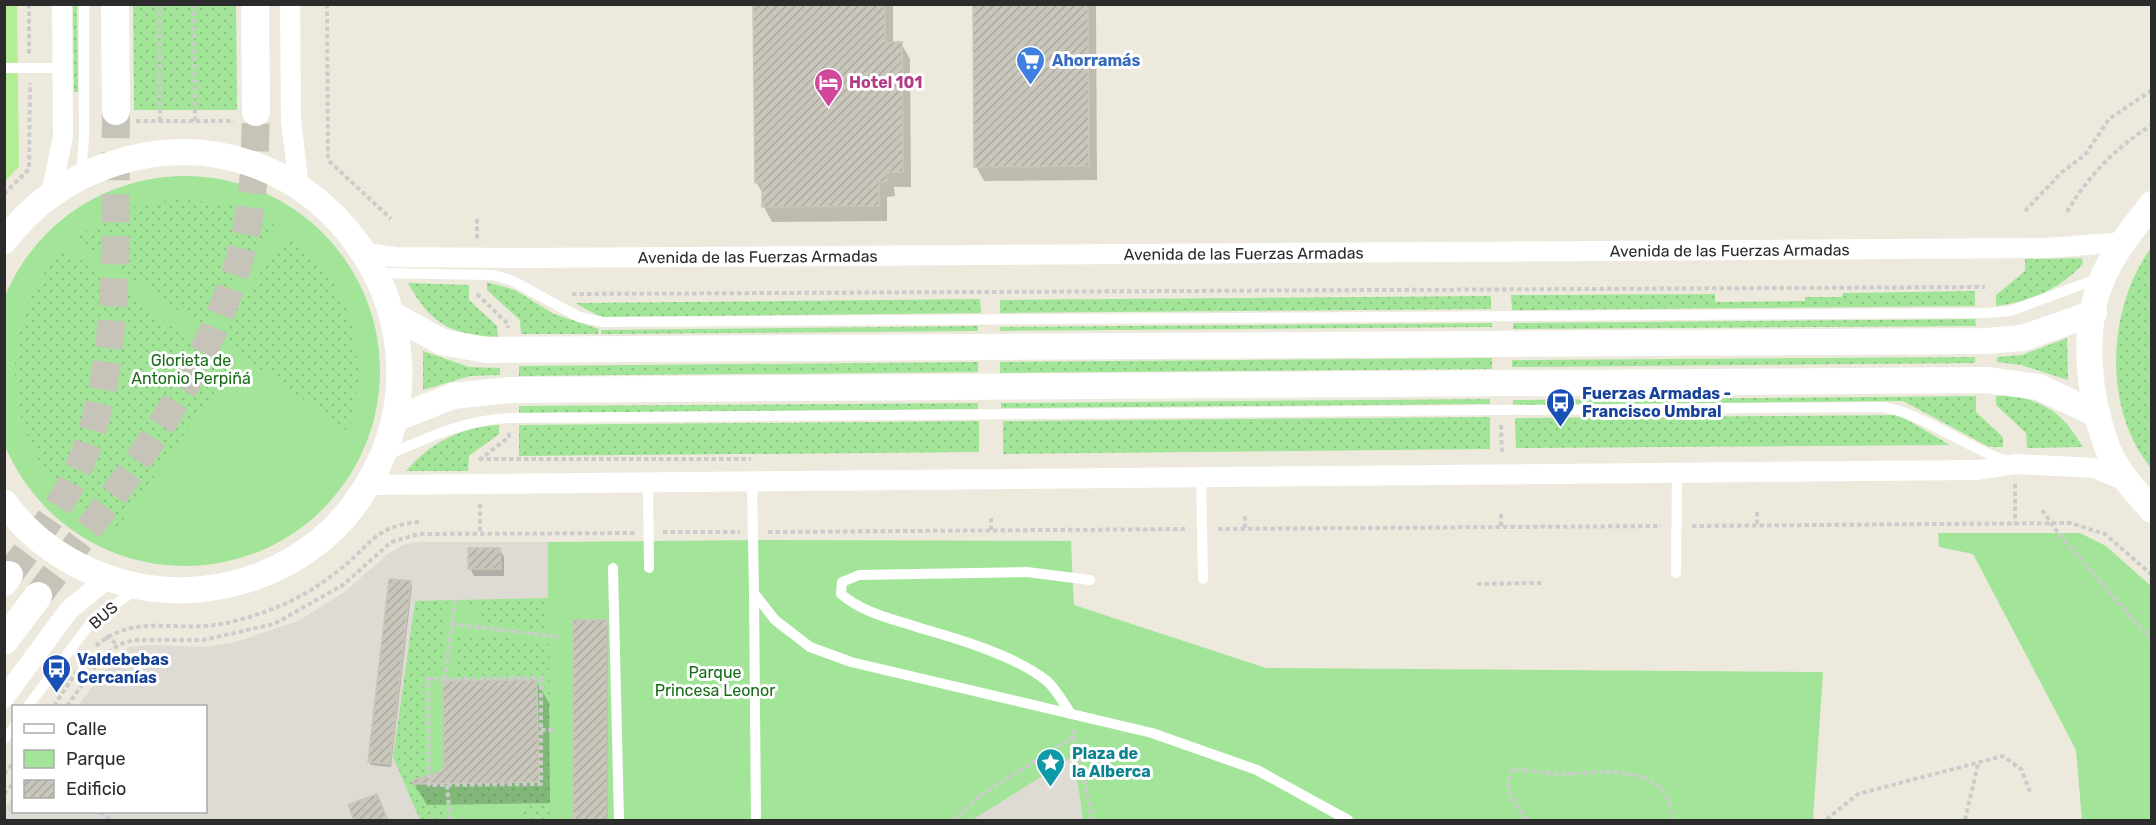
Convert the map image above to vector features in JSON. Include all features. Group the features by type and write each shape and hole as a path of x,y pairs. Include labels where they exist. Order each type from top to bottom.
{"main road":[{"path":"115,4 121,116"},
{"path":"248,116 255,4"},
{"path":"4,642 38,596"}],"street":[{"path":"51,194 62,143 62,4"},
{"path":"290,4 291,120 299,187"},
{"path":"4,241 24,217 51,194 80,177 128,159 178,153 204,154 253,165 299,187 329,210 371,263 393,315 400,367 395,418 383,458 369,485 327,535 280,567 248,580 217,588 168,590 141,587 108,578 56,552 6,513"},
{"path":"2151,204 2123,242 2103,277 2094,313 2091,362 2098,415 2108,448 2126,481 2151,510"},
{"name":"Avenida de las Fuerzas Armadas","path":"371,263 420,258 2048,248 2123,242"},
{"path":"393,315 442,342 486,350 1986,341 2023,338 2094,313"},
{"path":"395,418 453,396 509,390 1987,380 2038,387 2098,415"},
{"path":"369,485 1201,475 1978,470 2015,464 2094,468 2126,481"},
{"path":"4,698 69,610 108,578"}],"lane":[{"path":"80,177 84,138 84,4"},
{"path":"4,68 63,68"},
{"path":"371,263 493,275 511,280 579,317 603,322 1986,313 2010,311 2103,277"},
{"path":"383,458 455,427 485,419 509,418 1884,407 1901,411 1978,451 2015,464"},
{"path":"1677,472 1677,573"},
{"path":"1201,475 1203,579"},
{"path":"752,481 756,820"},
{"path":"648,482 649,568"},
{"path":"613,568 619,820"},
{"path":"1071,714 1047,681 1001,656 853,605 841,594 842,582 860,575 1027,572 1090,580"},
{"name":"BUS","path":"29,705 93,620 141,587"},
{"path":"754,593 775,620 810,647 851,662 1152,733 1257,770 1348,820"}],"path":[{"path":"4,194 29,170 29,4"},
{"path":"159,4 160,121"},
{"path":"194,4 195,121"},
{"path":"327,4 328,160 391,219"},
{"path":"2025,211 2062,172 2085,155 2109,119 2151,90"},
{"path":"121,116 160,121 195,121 248,116"},
{"path":"2067,212 2084,185 2113,152 2151,125"},
{"path":"477,219 477,246"},
{"path":"572,294 1985,287"},
{"path":"477,294 508,324 508,335"},
{"path":"1501,418 1502,453"},
{"path":"479,465 479,459 509,437 509,425"},
{"path":"2015,484 2015,523"},
{"path":"480,494 480,534"},
{"path":"2042,510 2050,524 2151,641"},
{"path":"1757,512 1757,526"},
{"path":"1501,514 1501,527"},
{"path":"1245,516 1245,529"},
{"path":"991,518 991,531"},
{"path":"68,705 100,660 118,645 133,640 203,640 274,624 343,585 391,542 403,537 649,532 2070,524 2105,534 2151,574"},
{"path":"1477,584 1544,583"},
{"path":"445,679 455,600"},
{"path":"452,624 559,637"},
{"path":"97,630 118,645"},
{"path":"55,705 79,667"},
{"path":"540,678 541,730 541,784 429,785 428,679 540,678"},
{"path":"1071,714 1093,820"},
{"path":"541,730 554,730"},
{"path":"953,820 980,796 1074,736"},
{"path":"1828,820 1858,794 2003,756 2021,769 2030,792"},
{"path":"1965,820 1978,764"},
{"path":"1527,820 1509,793 1507,781 1511,771 1522,769 1538,774 1603,771 1636,775 1663,790 1672,805 1674,820"},
{"path":"447,785 450,820"}],"green space":[{"path":"5,5 17,5 19,167 5,181"},
{"path":"73,5 77,5 78,92 74,92"},
{"path":"133,5 236,5 237,110 134,110"},
{"name":"Glorieta de Antonio Perpiñá","path":"185,176 223,180 260,191 309,220 336,247 357,279 371,314 379,352 379,390 371,428 357,463 336,495 309,522 277,543 260,551 223,562 185,566 166,565 128,557 93,543 61,522 34,495 13,463 -1,428 -1,314 13,279 34,247 61,220 110,191 147,180"},
{"path":"175,199 227,203 275,223 201,327 76,238 122,210"},
{"path":"289,232 328,271 352,321 360,377 349,432 215,337"},
{"path":"64,248 231,370 116,529 74,503 51,478 36,455 25,430 18,404 15,378 16,351 21,324 33,291"},
{"path":"2151,248 2151,468 2135,444 2124,417 2118,388 2116,358 2119,328 2126,299 2136,272"},
{"path":"2082,258 2083,264 2074,273 2044,293 2033,298 1996,306 1996,295 2025,271 2025,259"},
{"path":"487,282 515,290 554,314 599,329 598,334 521,334 520,320 487,290"},
{"path":"408,283 469,285 469,300 497,326 498,337 468,334 444,325 425,309"},
{"path":"1975,291 1975,306 1512,310 1511,295 1715,294 1715,302 1805,301 1805,297 1842,297 1843,293"},
{"path":"1491,296 1491,309 1000,313 1000,300"},
{"path":"980,299 981,313 601,317 575,303"},
{"path":"1975,319 1976,326 1513,329 1513,323"},
{"path":"1492,323 1492,327 1000,331 1000,327"},
{"path":"978,326 978,331 601,334 601,330"},
{"path":"2067,338 2068,380 2021,365 1997,362 1997,357 2022,355"},
{"path":"423,351 469,367 500,368 500,375 470,376 423,390"},
{"path":"1975,357 1975,363 1512,367 1512,360"},
{"path":"1492,358 1492,369 1000,373 1000,362"},
{"path":"978,362 978,372 519,376 519,366"},
{"path":"2013,395 2036,402 2054,412 2069,427 2083,447 2027,448 2026,433 1996,405 1996,396"},
{"path":"1976,396 1976,412 2003,437 2003,447 1989,447 1903,401 1513,405 1513,400"},
{"path":"1490,399 1490,404 1001,408 1001,403"},
{"path":"978,403 978,409 519,413 519,406"},
{"path":"1899,415 1950,445 1516,448 1515,418"},
{"path":"1490,417 1490,449 1003,454 1003,421"},
{"path":"979,421 979,452 519,456 519,425"},
{"path":"499,425 499,434 469,456 468,471 406,471 436,444 448,438 472,429"},
{"path":"1938,533 2080,533 2106,546 2151,586 2151,820 2082,820 2076,750 1973,554 1939,547"},
{"name":"Parque Princesa Leonor","path":"1071,541 1074,605 1266,668 1823,672 1813,820 420,820 393,757 415,600 548,559 548,542"},
{"path":"548,598 548,630 478,622 479,606 462,605 462,600"},
{"path":"415,600 448,600 440,675 423,675 424,789 440,789 444,820 402,820 401,776 393,757"},
{"path":"457,633 549,643 550,722 544,722 544,675 453,676"},
{"path":"544,739 549,739 550,820 523,820 521,800 455,807 453,789 545,788"}],"shaded area":[{"path":"415,542 548,542 548,598 415,601 393,757 420,820 5,820 5,808 12,798 12,813 207,813 207,705 79,705 107,667 129,647 151,645 206,647 236,642 300,620 344,592 388,554 403,545"},
{"name":"Plaza de la Alberca","path":"1074,756 1083,820 972,820"}],"building":[{"name":"Hotel 101","path":"753,4 885,4 885,42 902,42 903,172 886,172 887,181 879,182 879,206 762,207 762,182 755,183"},
{"name":"Ahorramás","path":"973,4 1088,4 1089,166 974,167"},
{"path":"468,548 500,548 501,569 468,569"},
{"path":"389,579 411,581 390,764 368,762"},
{"path":"573,620 607,620 607,820 573,820"},
{"path":"537,680 539,782 413,784 412,781 444,770 443,681"},
{"path":"377,794 388,820 354,820 348,805"}],"tunnel":[{"path":"9,575 46,525 70,486 92,431 103,388 113,295 116,111"},
{"path":"38,596 105,507 170,412 198,362 222,310 240,257 251,203 256,112"}],"place":[{"name":"Ahorramás","path":"1031,86"},
{"name":"Hotel 101","path":"828,108"},
{"name":"Fuerzas Armadas - Francisco Umbral","path":"1561,428"},
{"name":"Valdebebas Cercanías","path":"56,694"},
{"name":"Plaza de la Alberca","path":"1051,788"}]}
